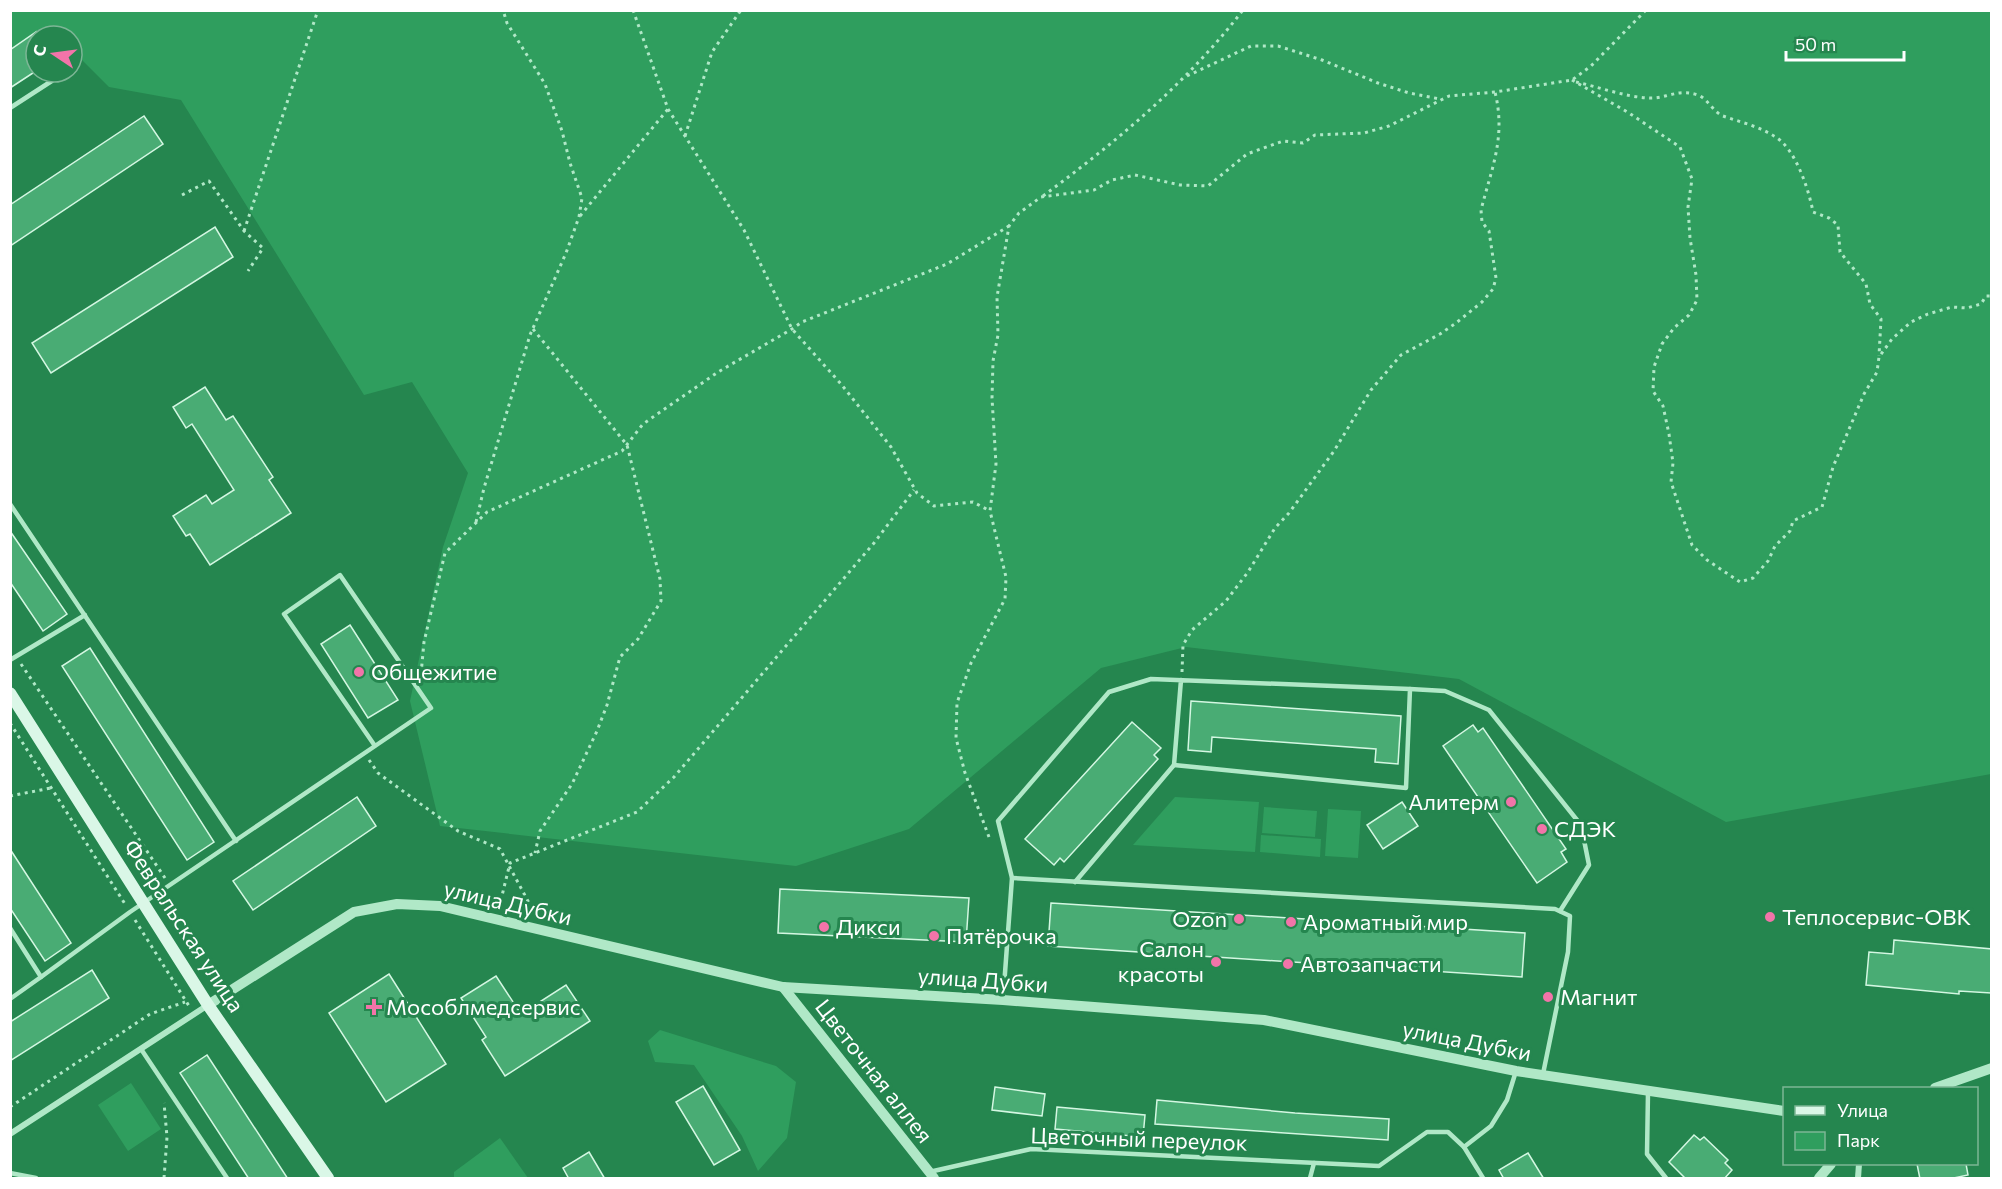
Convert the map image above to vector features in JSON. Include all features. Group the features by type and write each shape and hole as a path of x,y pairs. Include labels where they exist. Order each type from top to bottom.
{"main road":[{"name":"Февральская улица","path":"10,693 208,1005 328,1179"}],"street":[{"name":"улица Дубки","path":"208,1005 354,912 397,904 440,906 783,987 1003,1000 1264,1020 1516,1071 1783,1111"},
{"name":"Цветочная аллея","path":"783,987 932,1175"},
{"path":"10,1134 208,1005"},
{"path":"1940,1087 1992,1068"},
{"path":"1819,1179 1830,1165"}],"lane":[{"path":"10,108 47,84"},
{"path":"10,504 236,842"},
{"path":"10,999 130,912 236,842 431,708 340,575 284,614 375,746"},
{"path":"10,660 85,615"},
{"path":"1003,1000 1012,879 998,821 1108,692 1151,679 1445,691 1489,710 1581,825 1589,865 1560,911"},
{"path":"1075,882 1174,765 1181,680"},
{"path":"1174,765 1406,788 1410,689"},
{"path":"1012,879 1544,908 1560,911 1570,916 1568,951 1543,1075"},
{"path":"10,928 40,977"},
{"path":"141,1050 228,1179"},
{"path":"1464,1147 1491,1126 1507,1100 1516,1071"},
{"path":"1648,1092 1647,1154 1666,1179"},
{"name":"Цветочный переулок","path":"932,1175 1031,1149 1379,1166 1427,1132 1448,1132 1464,1147 1483,1179"},
{"path":"1310,1179 1314,1163"},
{"path":"10,1173 36,1179"}],"path":[{"path":"244,231 318,10"},
{"path":"476,523 484,488 533,329 566,253 579,217 582,198 545,84 507,23 503,10"},
{"path":"633,10 668,109 744,230 792,329 841,384 891,447 915,489 934,506 974,502 990,512"},
{"path":"685,136 712,52 741,10"},
{"path":"419,690 424,642 445,554 487,512 622,451 643,424 718,372 802,322 947,264 1009,226 1019,213 1089,161 1168,95 1243,10"},
{"path":"1572,81 1591,66 1646,10"},
{"path":"1184,77 1251,46 1278,45 1378,83 1442,100"},
{"path":"1041,197 1094,190 1112,180 1135,175 1180,185 1208,186 1247,154 1283,141 1303,143 1315,135 1364,133 1389,126 1449,96 1572,81 1639,97 1652,98 1676,92 1700,96 1720,115 1740,120 1776,136 1791,154 1804,179 1813,213 1829,218 1838,225 1840,252 1866,284 1870,304 1881,319 1877,372 1864,393 1833,467 1822,507 1792,521 1790,531 1775,546 1768,561 1754,578 1740,582 1707,560 1692,545 1671,482 1673,463 1670,434 1663,406 1653,391 1654,367 1662,344 1674,328 1689,315 1697,300 1688,207 1692,179 1680,147 1629,112 1572,81"},
{"path":"1181,680 1183,645 1192,630 1226,601 1248,572 1275,528 1289,513 1334,451 1371,390 1401,355 1456,323 1482,302 1493,289 1496,278 1489,231 1482,222 1481,210 1500,138 1499,111 1495,92"},
{"path":"579,217 668,109"},
{"path":"182,195 209,181 244,231 263,248 248,271"},
{"path":"989,837 965,772 956,738 957,702 970,663 1005,599 1006,578 990,512 996,464 992,398 993,361 998,335 997,297 1009,226"},
{"path":"1879,357 1892,339 1911,322 1952,307 1967,309 1981,304 1986,296 1992,296"},
{"path":"533,329 627,445 660,579 660,601 638,639 620,657 607,705 597,731 572,784 540,831 535,853"},
{"path":"496,919 510,863 638,812 674,777 874,543 915,489"},
{"path":"16,657 170,886"},
{"path":"10,723 185,1002 150,1014 10,1107"},
{"path":"365,753 378,773 458,831 500,849 545,930"},
{"path":"10,796 51,788"},
{"path":"162,1081 167,1137 164,1179"}],"green space":[{"path":"11,10 1991,11 1991,774 1726,822 1459,679 1186,647 1101,668 909,829 796,866 440,826 410,701 443,547 468,473 412,382 364,395 181,100 109,87 84,62 84,24 24,24 24,44 11,52"},
{"path":"1175,797 1259,802 1255,852 1133,845"},
{"path":"1264,807 1317,811 1315,837 1262,833"},
{"path":"1328,809 1361,811 1358,858 1325,856"},
{"path":"1261,835 1321,839 1320,857 1260,852"},
{"path":"660,1030 776,1066 796,1082 787,1138 758,1171 742,1136 694,1065 655,1062 648,1041"},
{"path":"131,1083 161,1129 128,1151 98,1105"},
{"path":"500,1138 528,1178 454,1178 454,1172"}],"building":[{"path":"24,40 24,79 10,88 10,50"},
{"path":"144,116 163,144 10,246 10,205"},
{"path":"215,227 233,257 51,373 32,343"},
{"path":"205,387 226,420 233,416 273,477 269,480 291,513 210,565 190,534 186,536 173,516 206,495 212,504 234,490 192,424 186,428 173,407"},
{"path":"10,531 67,614 43,631 10,582"},
{"name":"Общежитие","path":"350,625 398,700 368,718 321,644"},
{"path":"90,648 214,842 187,860 62,666"},
{"path":"1191,701 1401,716 1398,764 1375,762 1376,749 1212,737 1211,752 1188,750"},
{"path":"1132,722 1161,748 1154,755 1158,759 1064,862 1060,858 1054,865 1025,839"},
{"path":"1473,725 1478,732 1483,728 1566,849 1561,852 1567,862 1537,883 1443,746"},
{"path":"357,797 376,826 253,910 233,881"},
{"path":"1402,802 1418,826 1383,849 1367,825"},
{"path":"10,849 71,943 45,961 10,908"},
{"path":"780,889 969,898 966,942 778,933"},
{"path":"1051,903 1525,933 1522,977 1048,946"},
{"path":"1894,940 1992,949 1991,993 1959,991 1959,994 1866,985 1869,952 1893,954"},
{"path":"92,970 109,998 10,1061 10,1022"},
{"path":"389,974 446,1064 386,1102 329,1013"},
{"path":"496,976 521,1014 566,985 590,1021 505,1076 482,1040 486,1037 461,998"},
{"path":"207,1055 288,1179 249,1179 180,1073"},
{"path":"703,1086 740,1150 714,1165 676,1102"},
{"path":"995,1087 1045,1094 1042,1116 992,1110"},
{"path":"1157,1100 1389,1119 1388,1140 1155,1124"},
{"path":"1057,1107 1145,1115 1143,1137 1055,1129"},
{"path":"1694,1135 1700,1140 1704,1137 1728,1160 1725,1163 1732,1170 1724,1179 1686,1179 1669,1162"},
{"path":"589,1152 605,1179 569,1179 563,1168"},
{"path":"1528,1153 1544,1179 1504,1179 1499,1170"},
{"path":"1917,1165 1966,1165 1968,1175 1949,1179 1920,1179"}],"place":[{"name":"Общежитие","path":"359,672"},
{"name":"Алитерм","path":"1511,802"},
{"name":"СДЭК","path":"1542,829"},
{"name":"Теплосервис-ОВК","path":"1770,917"},
{"name":"Ozon","path":"1239,919"},
{"name":"Ароматный мир","path":"1291,922"},
{"name":"Дикси","path":"824,927"},
{"name":"Пятёрочка","path":"934,936"},
{"name":"Салон красоты","path":"1216,962"},
{"name":"Автозапчасти","path":"1288,964"},
{"name":"Магнит","path":"1548,997"},
{"name":"Мособлмедсервис","path":"374,1007"}]}
